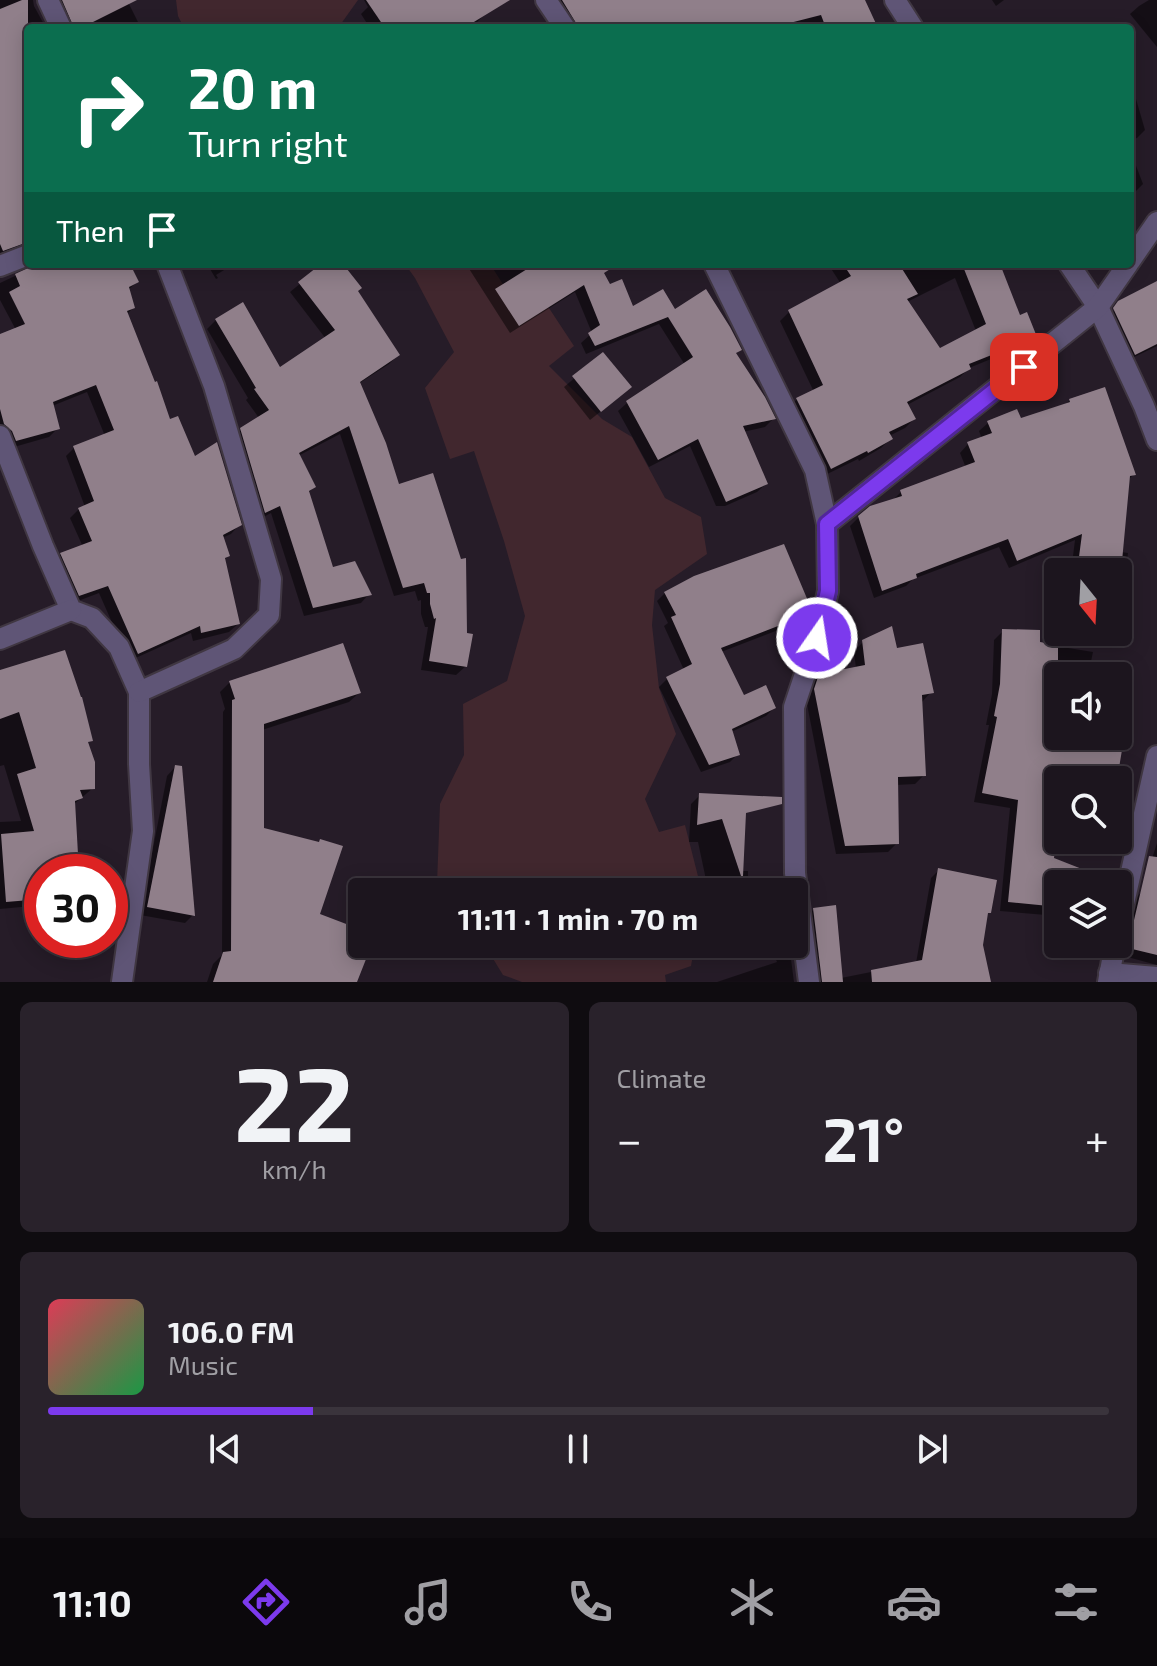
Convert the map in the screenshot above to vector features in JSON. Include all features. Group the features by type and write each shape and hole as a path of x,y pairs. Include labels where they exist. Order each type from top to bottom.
{"street":[{"path":"48,0 59,24"},
{"path":"546,0 562,24"},
{"path":"895,0 910,24"},
{"path":"1134,255 1157,222"},
{"path":"0,266 24,257"},
{"path":"139,692 234,649 269,615 271,579 214,386 169,268"},
{"path":"716,268 815,470 827,524 828,591 817,638 794,707 795,873 809,982"},
{"path":"1072,268 1098,307 1157,440"},
{"path":"827,524 1098,307 1125,268"},
{"path":"0,436 71,610"},
{"path":"0,639 71,610 92,618 119,647 139,692 143,831 122,982"},
{"path":"1131,870 1157,756"},
{"path":"1112,958 1108,978 1157,977"}],"shaded area":[{"path":"176,0 358,0 341,24 182,24"},
{"path":"408,268 493,268 506,289 545,302 574,346 549,366 602,419 632,437 665,498 701,517 707,554 655,590 652,625 659,688 676,734 645,799 659,832 685,825 698,878 437,878 440,804 464,755 463,704 507,681 525,616 474,451 450,459 425,388 454,352"},
{"path":"493,958 692,958 691,966 665,975 666,982 522,982 503,975"}],"building":[{"path":"28,0 28,24 24,24 24,243 3,251 0,244 0,9"},
{"path":"62,0 137,0 89,24 72,24"},
{"path":"366,0 510,0 471,24 382,24"},
{"path":"562,0 865,0 876,24 824,24 821,15 786,24 577,24"},
{"path":"28,268 132,268 139,282 129,287 135,308 127,311 170,419 178,416 195,456 217,442 242,525 223,535 230,556 225,558 240,624 201,633 200,626 138,654 108,586 79,596 60,553 92,541 78,508 94,501 73,446 114,430 96,385 53,402 60,429 16,441 12,431 4,424 0,409 0,334 25,324 9,292 20,286 15,274"},
{"path":"316,268 346,268 362,288 358,291 400,355 360,382 386,443 399,484 433,473 461,559 466,558 467,633 473,634 467,667 429,661 436,618 430,604 430,593 427,593 424,583 403,588 349,426 299,453 316,487 309,491 333,567 355,561 372,595 313,608 280,506 265,513 240,428 269,410 215,319 243,302 280,367 335,330 298,282"},
{"path":"529,268 612,268 604,273 610,284 622,279 633,306 663,289 675,309 706,289 742,350 736,353 776,419 743,426 768,484 726,502 698,439 658,460 626,401 693,357 668,317 595,346 588,333 600,325 584,285 519,326 495,289"},
{"path":"846,268 902,268 918,294 907,299 940,348 986,324 964,268 1002,268 1020,315 1027,312 1037,337 969,364 971,369 907,402 916,419 889,432 893,439 831,469 796,398 823,385 788,310 851,276"},
{"path":"1157,281 1157,344 1135,355 1113,308 1118,301"},
{"path":"603,352 632,387 601,412 572,376"},
{"path":"1105,387 1136,475 1130,476 1122,558 1079,558 1082,534 1017,561 1008,539 916,574 917,578 882,591 858,516 870,506 902,496 900,490 975,462 967,442 992,433 987,421 1017,409 1021,418 1070,402 1069,399"},
{"path":"784,544 811,608 809,614 721,648 744,695 766,685 776,708 732,729 740,755 709,765 666,677 692,664 671,617 676,615 664,592 694,576"},
{"path":"892,626 897,648 923,643 934,693 922,695 926,776 898,777 899,844 845,846 814,689 819,674 865,665 862,640"},
{"path":"1002,629 1040,630 1040,642 1044,646 1058,646 1058,662 1044,662 1044,750 1122,750 1119,766 1044,766 1044,854 1054,854 1054,858 1084,870 1044,870 1044,906 1008,902 1018,800 982,793 997,717 994,716 1000,684"},
{"path":"343,643 361,693 264,724 264,828 343,846 320,914 348,925 348,958 366,958 357,982 213,982 223,952 231,951 232,700 235,699 229,681"},
{"path":"65,650 82,697 93,741 88,742 95,762 95,789 80,790 83,798 75,801 78,854 24,854 24,900 6,902 1,834 34,831 17,774 36,768 19,712 0,719 0,670"},
{"path":"175,765 182,766 195,916 147,907"},
{"path":"699,793 782,797 782,804 746,813 743,876 722,819 697,825"},
{"path":"1149,856 1157,857 1157,955 1132,949 1132,929"},
{"path":"938,868 997,880 983,945 991,982 872,982 871,970 922,960"},
{"path":"836,905 843,982 822,982 813,908"}],"route":[{"path":"817,638 828,591 827,524 1024,367"}]}
